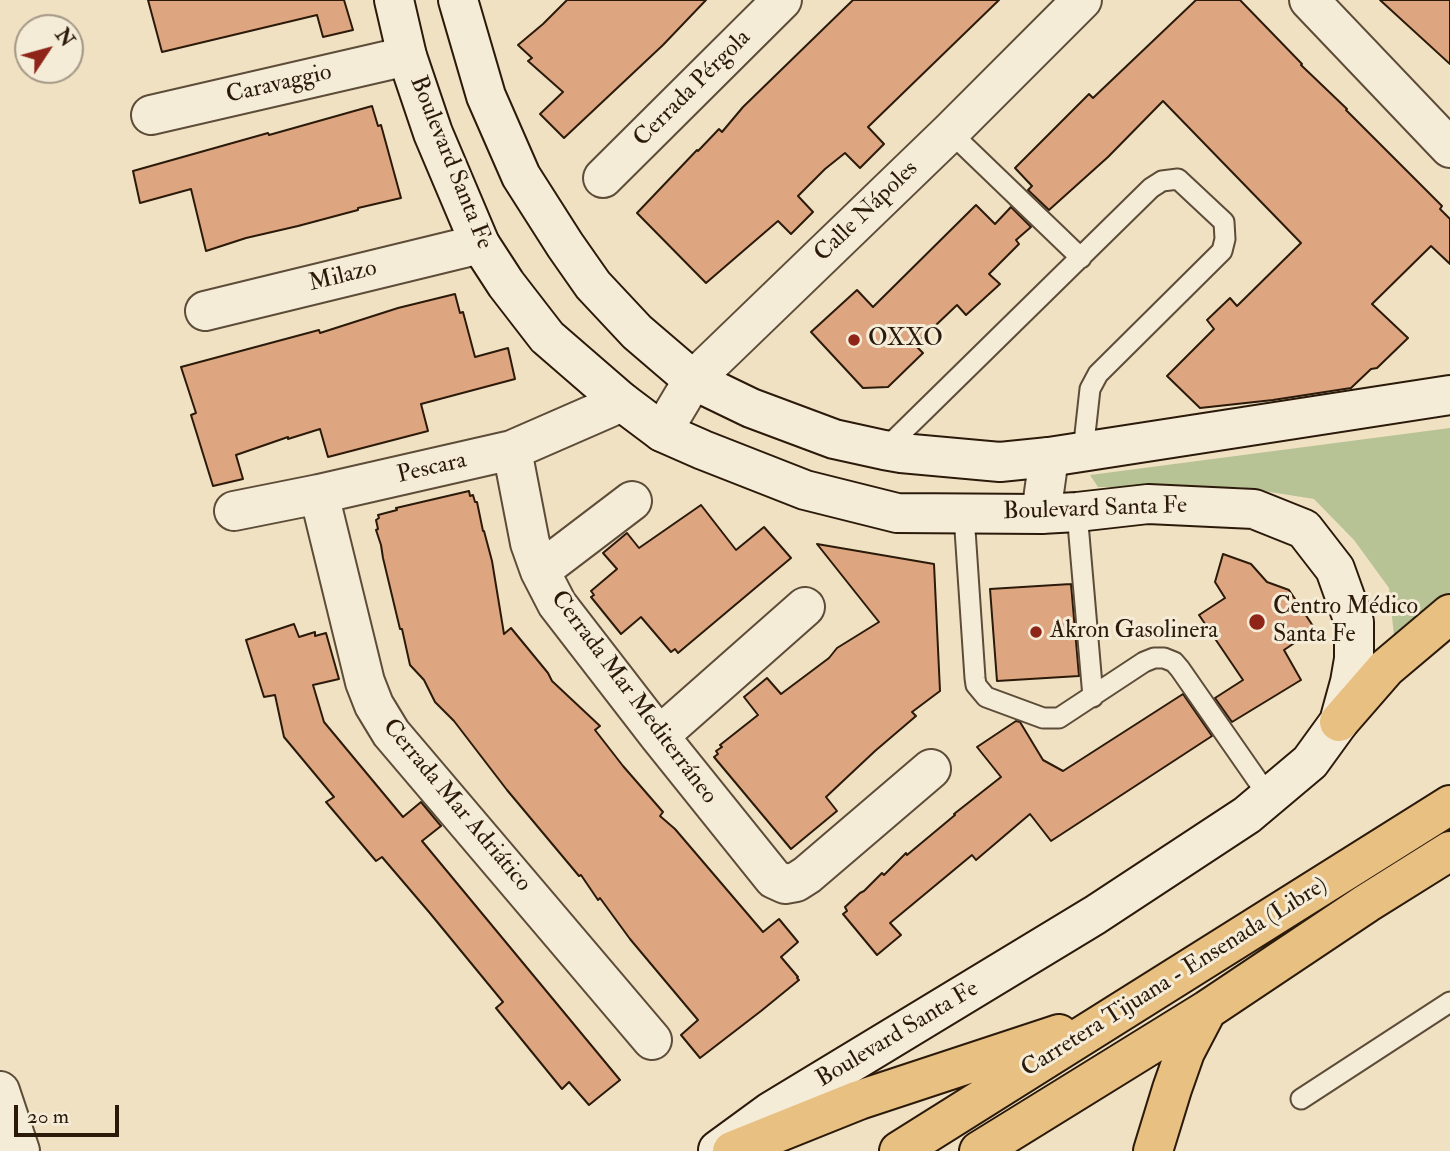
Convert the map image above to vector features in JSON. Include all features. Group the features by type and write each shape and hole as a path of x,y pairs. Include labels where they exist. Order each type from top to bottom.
{"highway":[{"path":"1339,722 1386,668 1450,614"},
{"name":"Carretera Tijuana - Ensenada (Libre)","path":"899,1151 1450,805"},
{"name":"Carretera Tijuana - Ensenada (Libre)","path":"979,1151 1206,1010 1450,851"},
{"path":"1153,1151 1185,1052 1206,1010"},
{"path":"732,1151 859,1100 1115,1016"}],"street":[{"name":"Boulevard Santa Fe","path":"394,0 407,56 433,132 480,244 506,284 547,337 622,402 662,432 805,490 897,513 1059,513 1148,504 1254,509 1304,529 1335,569 1354,622 1354,659 1339,722 1310,762 1269,797 1247,815 1095,915 770,1112 717,1151"},
{"path":"458,0 486,96 521,176 593,285 637,332 693,380 751,408 834,439 884,450 1000,462 1450,395"},
{"name":"Cerrada Pérgola","path":"603,178 782,0"},
{"name":"Calle Nápoles","path":"662,432 693,380 950,132 1082,0"},
{"path":"1310,0 1450,148"},
{"name":"Caravaggio","path":"151,115 407,56"},
{"name":"Milazo","path":"205,311 480,244"},
{"name":"Pescara","path":"234,511 512,450 622,402"},
{"name":"Cerrada Mar Mediterráneo","path":"512,450 530,543 540,571 557,604 774,878 785,884 796,882 807,875 931,769"},
{"path":"1059,513 1066,454"},
{"name":"Cerrada Mar Adriático","path":"319,494 365,682 374,705 391,733 652,1040"},
{"path":"540,571 632,501"},
{"path":"659,736 805,607"},
{"path":"1,1098 20,1151"}],"lane":[{"path":"950,132 1081,258"},
{"path":"884,450 1151,188 1162,181 1178,179 1223,222 1225,239 1222,251 1098,373 1066,454"},
{"path":"1059,513 1093,697"},
{"path":"964,515 975,678 980,692 986,698 1051,719 1059,719 1144,662 1164,658 1174,662 1180,669 1269,797"},
{"path":"1301,1099 1450,1002"}],"green space":[{"path":"1450,428 1450,598 1394,636 1389,588 1354,540 1314,499 1239,487 1098,487 1090,475"}],"building":[{"path":"148,0 344,0 353,30 323,37 317,15 162,52"},
{"path":"567,0 706,0 663,45 564,138 540,114 563,92 528,61 532,58 518,45"},
{"path":"853,0 999,0 868,127 884,144 860,168 845,153 798,196 813,212 791,234 778,221 706,283 637,213 697,150 719,129 722,132 743,107"},
{"path":"1196,0 1240,0 1442,206 1440,209 1450,219 1450,264 1431,246 1372,304 1408,338 1377,368 1371,369 1351,388 1200,408 1167,376 1214,329 1207,320 1230,298 1237,306 1301,243 1163,101 1108,157 1049,210 1028,190 1032,186 1015,168 1089,94 1093,98"},
{"path":"1380,0 1450,0 1450,64"},
{"path":"372,106 378,126 381,125 401,198 206,251 191,189 140,203 133,171"},
{"path":"976,205 995,224 1011,207 1031,227 1016,240 1019,244 989,274 1000,284 966,315 957,305 915,345 923,353 888,387 863,388 811,332 857,290 873,307"},
{"path":"455,294 460,313 463,312 475,357 508,348 515,379 421,404 428,431 328,457 320,429 236,455 243,479 213,486 191,415 196,413 181,367 319,330 320,333 398,308"},
{"path":"469,491 470,496 473,495 477,502 492,561 504,634 511,628 552,681 600,726 595,730 663,812 660,816 675,829 763,932 779,919 798,942 781,957 799,980 700,1058 681,1035 698,1020 630,939 600,898 598,900 581,875 579,876 507,790 454,721 435,702 424,680 410,665 376,530 376,520 378,515 397,510 396,508"},
{"path":"701,505 736,550 764,527 791,558 678,653 675,649 671,652 641,617 621,634 591,597 594,595 591,591 617,569 603,553 627,533 639,548"},
{"path":"817,544 934,564 940,691 912,712 916,716 826,797 837,811 791,849 714,757 718,754 716,751 722,747 720,745 758,715 744,697 767,678 781,694 829,658 837,648 879,622"},
{"name":"Centro Médico Santa Fe","path":"1223,554 1251,564 1267,582 1289,590 1315,629 1284,650 1301,680 1232,722 1215,698 1243,680 1199,615 1225,598 1215,582"},
{"name":"Akron Gasolinera","path":"1071,584 1079,676 997,681 990,589"},
{"path":"294,624 299,637 315,632 315,636 326,633 339,679 313,685 324,722 403,817 421,802 441,826 422,841 620,1080 589,1105 569,1082 562,1089 496,1008 503,1002 382,857 376,861 326,802 334,797 284,737 275,695 264,697 246,640"},
{"path":"1183,694 1212,736 1051,841 1030,814 976,860 972,855 890,923 901,935 877,955 843,914 847,911 845,907 882,873 884,875 906,853 907,855 1001,777 977,747 1016,721 1020,722 1043,760 1063,771"}],"place":[{"name":"OXXO","path":"854,340"},
{"name":"Centro Médico Santa Fe","path":"1257,622"},
{"name":"Akron Gasolinera","path":"1036,632"}]}
